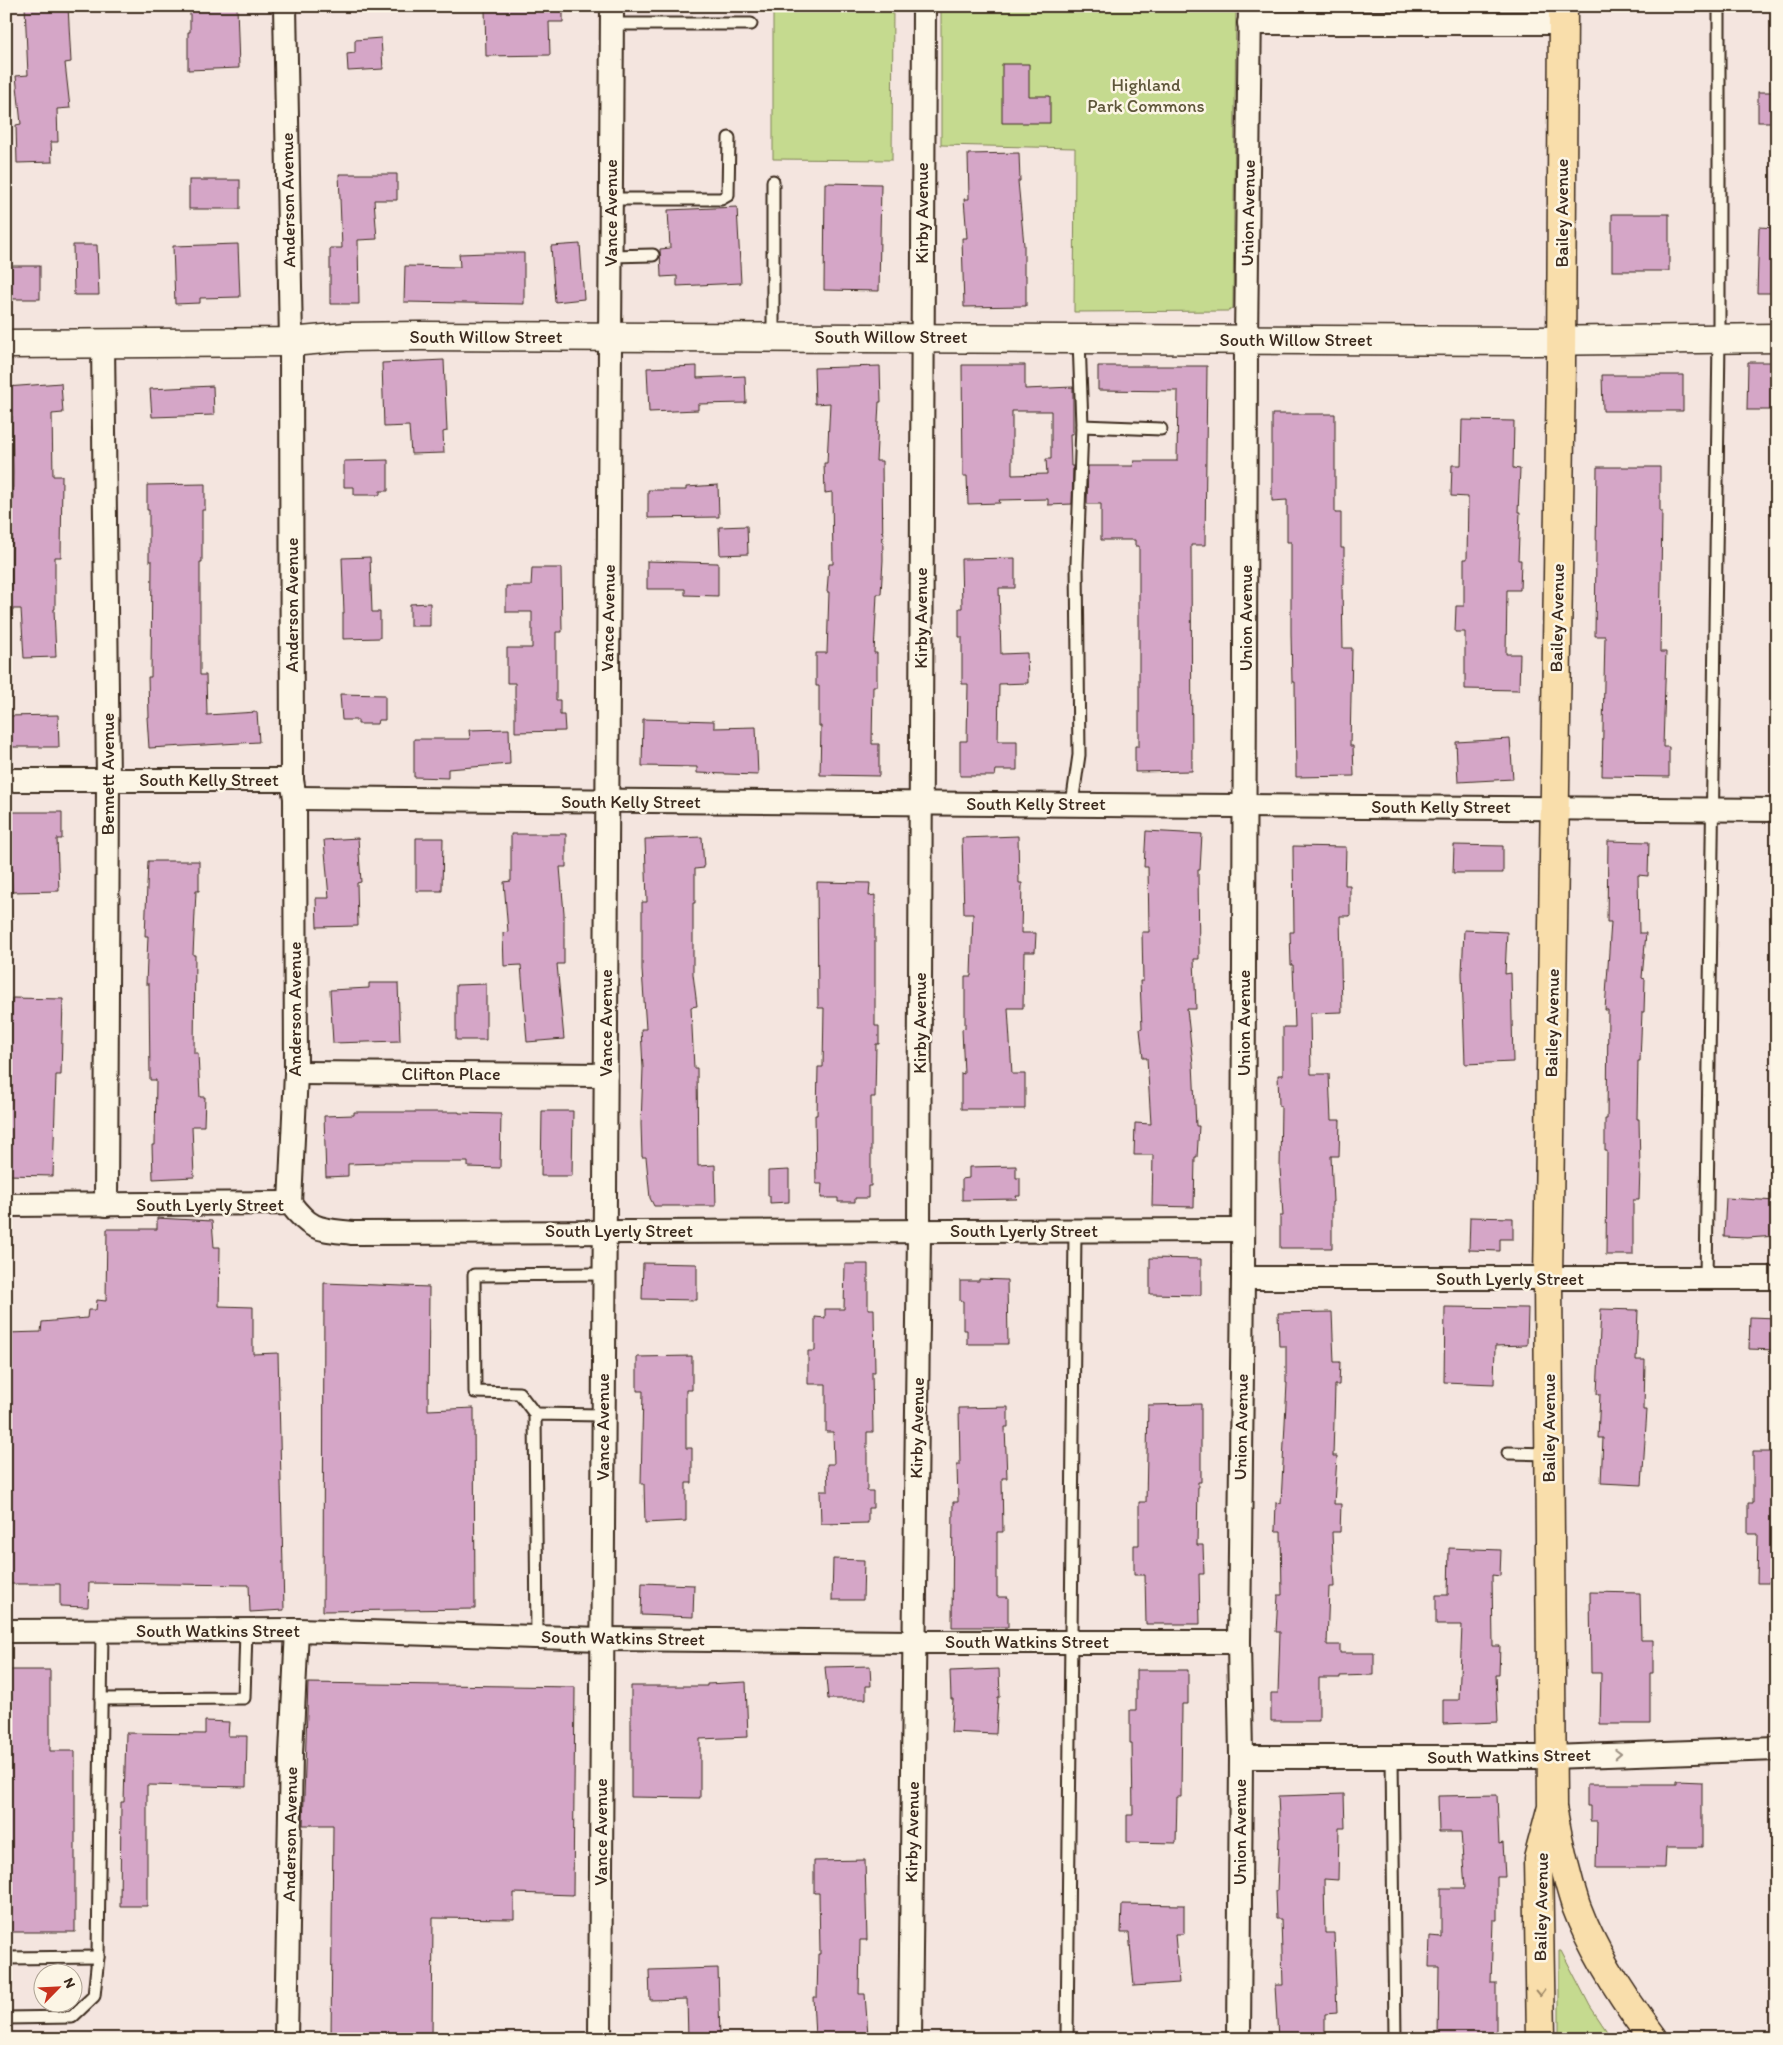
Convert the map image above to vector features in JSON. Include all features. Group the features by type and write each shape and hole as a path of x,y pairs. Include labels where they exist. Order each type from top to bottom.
{"main road":[{"name":"Bailey Avenue","path":"1541,2039 1538,1860 1552,1806 1548,1279 1561,341 1563,15"},
{"name":"South Willow Street","path":"6,344 291,342 346,337 402,336 1561,341 1777,338"},
{"path":"1552,1806 1561,1852 1577,1907 1605,1967 1627,2004 1654,2039"}],"street":[{"name":"Anderson Avenue","path":"285,6 291,342 296,1073 290,1203"},
{"name":"Kirby Avenue","path":"910,2039 919,1232 924,6"},
{"path":"1249,14 1563,15"},
{"name":"Union Avenue","path":"1240,2039 1241,1757 1239,1642 1243,1278 1249,14"},
{"name":"Vance Avenue","path":"600,2039 603,1274 606,1075 606,803 612,15"},
{"name":"Bennett Avenue","path":"103,343 108,781 106,1205"},
{"name":"South Kelly Street","path":"6,780 108,781 606,803 921,803 1777,810"},
{"name":"Clifton Place","path":"296,1073 606,1075"},
{"name":"South Lyerly Street","path":"6,1205 290,1203 304,1220 322,1230 352,1233 1243,1230"},
{"name":"South Lyerly Street","path":"1243,1278 1777,1278"},
{"name":"Anderson Avenue","path":"286,2039 291,1754 297,1630"},
{"name":"South Watkins Street","path":"6,1631 297,1630 537,1637 914,1642 1239,1642"},
{"name":"South Watkins Street","path":"1241,1757 1551,1756 1777,1749"}],"lane":[{"path":"1706,1278 1719,338 1719,6"},
{"path":"612,15 751,24"},
{"path":"611,199 721,200 728,196 729,138"},
{"path":"773,181 773,337"},
{"path":"611,256 653,255"},
{"path":"1072,804 1079,755 1077,564 1082,426 1079,340"},
{"path":"1082,426 1162,429"},
{"path":"1067,2039 1075,1231"},
{"path":"537,1637 535,1414 519,1393 475,1392 474,1275 603,1274"},
{"path":"535,1414 603,1415"},
{"path":"1508,1453 1549,1454"},
{"path":"102,1698 244,1698 246,1630"},
{"path":"6,2018 72,2017 94,1996 98,1957 102,1631"},
{"path":"1392,1757 1395,2039"},
{"path":"6,1958 98,1957"}],"green space":[{"path":"773,6 893,6 892,160 773,159"},
{"name":"Highland Park Commons","path":"941,6 1236,6 1233,308 1229,311 1074,312 1075,148 941,145"},
{"path":"1559,1950 1561,1950 1590,2006 1612,2039 1559,2039"}],"building":[{"path":"25,6 68,6 71,62 65,63 70,108 57,109 58,142 51,142 52,162 17,163 16,125 21,124 16,76 28,75"},
{"path":"190,6 237,6 239,68 188,70"},
{"path":"491,6 563,6 563,22 549,22 550,55 486,56 485,9 491,9"},
{"path":"381,38 383,69 348,71 347,54 355,53 355,40"},
{"path":"1002,64 1029,64 1029,96 1050,96 1050,123 1002,123"},
{"path":"1758,92 1777,92 1777,122 1758,122"},
{"path":"1019,153 1020,181 1018,181 1024,245 1024,275 1026,275 1026,306 964,307 962,238 967,238 964,199 969,199 968,154"},
{"path":"339,174 397,174 397,200 374,200 377,239 358,240 359,304 330,304 330,248 342,248"},
{"path":"189,180 240,180 240,209 189,209"},
{"path":"825,183 881,184 879,291 824,290"},
{"path":"737,207 741,283 677,286 677,276 661,277 660,249 670,248 668,210"},
{"path":"1612,214 1669,214 1669,271 1612,271"},
{"path":"1759,227 1777,228 1777,293 1757,293"},
{"path":"238,244 240,297 200,298 200,303 175,304 173,246"},
{"path":"580,244 584,299 555,302 551,246"},
{"path":"73,245 97,245 99,295 74,295"},
{"path":"524,253 524,304 404,302 405,266 460,267 459,254"},
{"path":"11,266 40,266 40,299 11,299"},
{"path":"444,360 447,431 443,432 444,453 411,454 409,426 384,427 382,363"},
{"path":"1748,362 1777,362 1777,410 1747,410"},
{"path":"962,365 1025,365 1025,389 1073,387 1073,434 1070,434 1071,466 1073,466 1072,504 1048,505 1048,499 999,500 1000,503 968,504 967,476 963,476","holes":["1012,411 1051,411 1051,459 1046,459 1047,474 1012,475"]},
{"path":"697,366 697,378 745,376 746,403 698,404 698,410 649,412 647,368"},
{"path":"880,366 881,402 879,402 876,461 882,461 883,560 881,594 877,594 874,653 877,653 877,686 873,686 872,744 879,744 879,776 820,775 821,726 819,726 819,686 816,686 816,653 827,653 829,592 827,592 829,564 833,564 832,492 825,493 824,463 827,463 830,403 815,404 814,368"},
{"path":"1098,366 1207,366 1205,545 1191,545 1192,771 1135,772 1135,746 1139,746 1139,546 1135,546 1135,540 1101,540 1101,504 1087,504 1088,466 1133,466 1134,461 1177,461 1178,391 1098,390"},
{"path":"1602,375 1683,375 1683,411 1603,411"},
{"path":"61,383 63,413 52,414 53,476 62,476 61,557 55,557 54,609 56,657 24,658 21,609 11,609 12,416 6,416 6,387"},
{"path":"213,386 214,415 152,417 150,389"},
{"path":"1272,414 1335,414 1335,513 1341,513 1341,548 1344,548 1344,585 1342,585 1343,648 1352,648 1350,746 1353,746 1354,776 1296,777 1295,682 1292,682 1291,542 1287,542 1287,500 1272,501"},
{"path":"1462,420 1514,421 1513,468 1520,469 1518,560 1521,560 1520,590 1507,590 1506,654 1520,654 1519,690 1465,689 1465,632 1455,632 1456,606 1464,606 1464,559 1467,559 1468,497 1451,496 1452,465 1461,465"},
{"path":"388,460 388,491 380,491 380,495 354,495 354,487 344,487 344,461"},
{"path":"1597,467 1660,467 1660,511 1662,511 1660,652 1666,652 1663,747 1669,747 1669,777 1602,776 1605,636 1595,636"},
{"path":"205,484 205,510 202,510 202,562 200,562 200,675 206,675 207,715 257,712 259,742 149,748 147,717 149,717 148,677 151,677 152,561 149,561 147,485"},
{"path":"718,485 719,517 648,518 648,490 686,490 686,487"},
{"path":"747,526 748,554 720,555 719,527"},
{"path":"370,557 372,612 380,612 380,638 343,639 342,558"},
{"path":"1015,558 1015,588 999,588 1001,654 1027,653 1028,683 999,684 998,741 1017,741 1017,770 996,770 995,776 960,776 960,741 967,741 968,684 962,684 962,637 959,637 959,608 962,608 961,559"},
{"path":"647,561 718,563 718,596 685,595 685,589 647,589"},
{"path":"532,568 561,568 562,632 556,632 556,700 560,700 560,715 564,715 565,731 515,732 515,683 507,683 507,648 532,648 532,612 506,612 506,586 531,586"},
{"path":"430,603 430,626 410,626 410,604"},
{"path":"340,694 385,695 385,720 378,720 377,724 358,724 358,720 342,720"},
{"path":"58,715 59,747 6,747 6,716"},
{"path":"643,719 714,721 714,728 756,727 758,775 697,773 697,767 642,766"},
{"path":"509,729 510,764 448,769 448,778 414,777 414,739 470,739 469,730"},
{"path":"1510,739 1513,779 1458,782 1456,742"},
{"path":"7,812 62,812 62,839 57,839 59,891 12,892"},
{"path":"1146,831 1202,834 1200,870 1198,870 1199,959 1194,959 1196,1009 1187,1009 1193,1063 1196,1126 1199,1126 1197,1157 1195,1157 1194,1207 1152,1206 1153,1155 1134,1155 1135,1123 1151,1124 1147,1058 1143,1058 1140,1029 1142,1028 1140,981 1143,981 1142,932 1149,932 1148,867 1144,867"},
{"path":"511,834 566,834 566,867 560,867 564,913 564,964 557,964 564,1039 527,1042 521,965 504,966 503,933 508,932 504,882 511,881"},
{"path":"1018,836 1019,883 1022,883 1021,933 1036,933 1035,952 1024,952 1023,1008 1008,1008 1012,1074 1025,1074 1025,1109 961,1109 961,1073 964,1074 962,1029 965,1028 965,976 971,976 973,914 964,914 962,838"},
{"path":"702,837 704,868 695,869 695,903 693,903 693,974 697,1006 691,1007 694,1068 697,1068 698,1166 715,1165 716,1206 654,1206 650,1198 646,1157 642,1157 641,1124 643,1068 641,1029 646,1029 642,970 642,902 647,902 645,839"},
{"path":"358,838 361,882 357,883 358,926 317,927 316,898 329,898 324,840"},
{"path":"416,838 443,838 442,891 416,891"},
{"path":"1608,841 1649,842 1648,876 1638,875 1639,933 1646,933 1642,978 1645,979 1644,1012 1642,1012 1640,1061 1638,1061 1639,1200 1633,1200 1633,1255 1606,1255 1607,1151 1605,1151 1605,1119 1607,1119 1608,1010 1605,1010 1611,922 1607,922"},
{"path":"1454,845 1503,846 1503,873 1453,873"},
{"path":"1293,846 1346,847 1345,885 1350,885 1350,916 1340,916 1342,1012 1310,1013 1311,1074 1329,1074 1331,1120 1340,1120 1339,1156 1331,1156 1332,1248 1280,1248 1280,1216 1283,1216 1280,1168 1281,1106 1279,1106 1278,1075 1283,1075 1283,1027 1295,1027 1290,932 1294,932"},
{"path":"148,861 199,861 199,891 196,891 193,955 195,955 194,1053 198,1053 200,1097 205,1097 204,1126 192,1126 194,1177 153,1179 152,1145 155,1145 156,1080 150,1080 149,984 146,984 148,936 145,936"},
{"path":"817,882 870,883 869,896 875,895 875,1026 879,1026 879,1044 876,1044 875,1097 871,1097 871,1186 868,1186 868,1198 855,1198 855,1202 838,1202 838,1198 821,1198 822,1184 816,1184 815,1115 817,1115 818,1067 823,1067 824,1008 818,1008"},
{"path":"1464,930 1507,932 1505,974 1511,973 1513,1062 1465,1064 1462,973"},
{"path":"369,983 398,983 400,1041 333,1043 330,990 369,988"},
{"path":"486,984 486,1040 456,1040 456,985"},
{"path":"12,998 63,999 61,1075 56,1075 53,1176 6,1175 6,1100 8,1042 11,1042"},
{"path":"542,1111 573,1111 572,1176 541,1176"},
{"path":"354,1112 501,1114 500,1168 468,1167 468,1162 384,1162 348,1164 348,1176 326,1177 324,1116 354,1115"},
{"path":"1016,1166 1016,1178 1020,1178 1020,1196 1016,1196 1017,1199 962,1200 962,1179 969,1178 969,1167"},
{"path":"789,1170 789,1202 770,1203 770,1196 768,1196 768,1171"},
{"path":"1726,1198 1777,1201 1777,1236 1724,1237"},
{"path":"1470,1217 1513,1218 1513,1239 1500,1239 1500,1251 1469,1250"},
{"path":"157,1218 212,1221 214,1247 220,1247 219,1306 253,1307 253,1354 278,1353 284,1610 250,1612 249,1585 89,1583 88,1607 60,1606 60,1584 6,1584 6,1333 41,1332 42,1322 87,1318 88,1310 96,1310 97,1300 106,1301 107,1229 157,1229"},
{"path":"1150,1258 1201,1259 1201,1295 1150,1294"},
{"path":"643,1263 697,1264 697,1300 642,1299"},
{"path":"845,1264 868,1264 868,1309 874,1309 875,1372 872,1372 873,1432 867,1432 867,1491 873,1491 873,1508 868,1508 868,1523 821,1524 820,1491 828,1491 827,1464 834,1464 833,1432 826,1432 826,1384 808,1384 808,1351 815,1351 815,1317 825,1318 825,1309 844,1309"},
{"path":"979,1279 1007,1280 1008,1344 967,1344 967,1330 963,1330 963,1301 960,1301 960,1281 979,1281"},
{"path":"324,1283 429,1287 428,1410 474,1408 475,1609 323,1611"},
{"path":"1445,1307 1528,1308 1527,1345 1495,1346 1494,1384 1444,1382"},
{"path":"1601,1309 1638,1310 1636,1360 1645,1360 1644,1410 1647,1410 1642,1485 1601,1483 1603,1438 1598,1438 1600,1394 1597,1394"},
{"path":"1332,1312 1334,1362 1340,1362 1339,1385 1335,1385 1333,1456 1337,1456 1334,1504 1341,1504 1340,1532 1332,1532 1334,1587 1329,1587 1327,1645 1340,1645 1340,1653 1374,1653 1374,1675 1319,1678 1319,1721 1271,1721 1271,1693 1278,1693 1280,1632 1276,1632 1278,1595 1282,1595 1281,1531 1275,1531 1276,1502 1281,1503 1287,1383 1286,1346 1279,1346 1278,1313"},
{"path":"1750,1317 1777,1318 1777,1350 1749,1349"},
{"path":"692,1356 692,1390 686,1390 686,1448 692,1448 692,1483 686,1483 686,1521 645,1523 644,1484 641,1484 643,1391 637,1391 637,1357"},
{"path":"1201,1404 1201,1482 1198,1482 1197,1545 1203,1545 1204,1574 1199,1574 1200,1624 1146,1624 1145,1575 1134,1575 1134,1545 1139,1545 1139,1502 1146,1502 1148,1405"},
{"path":"1008,1407 1008,1427 1005,1427 1007,1478 1002,1478 1003,1532 997,1532 997,1597 1008,1597 1008,1627 952,1627 953,1502 958,1502 957,1465 960,1465 959,1408"},
{"path":"1753,1452 1777,1452 1777,1583 1757,1583 1758,1534 1748,1534 1748,1503 1753,1503"},
{"path":"1449,1548 1501,1550 1500,1576 1492,1575 1493,1646 1500,1646 1499,1675 1496,1675 1498,1722 1443,1724 1443,1700 1459,1700 1462,1625 1436,1625 1436,1595 1448,1595"},
{"path":"833,1559 864,1560 863,1600 832,1600"},
{"path":"642,1583 694,1585 693,1617 641,1615"},
{"path":"1590,1592 1640,1593 1641,1640 1653,1640 1653,1673 1650,1673 1650,1724 1600,1724 1601,1673 1591,1673"},
{"path":"870,1666 871,1686 866,1686 866,1699 828,1699 825,1667"},
{"path":"999,1669 1000,1697 998,1697 996,1734 951,1732 953,1699 951,1699 950,1671"},
{"path":"6,1670 50,1670 50,1751 75,1751 75,1932 6,1932"},
{"path":"1136,1670 1188,1670 1188,1704 1182,1704 1181,1797 1177,1797 1176,1843 1127,1842 1127,1815 1133,1815 1130,1710 1136,1710"},
{"path":"746,1682 748,1737 700,1739 700,1798 631,1797 631,1686 707,1686 707,1684"},
{"path":"308,1683 575,1687 573,1895 514,1893 514,1919 433,1918 432,2039 331,2039 333,1825 303,1825"},
{"path":"205,1721 229,1722 228,1736 247,1736 246,1787 147,1785 147,1906 120,1906 121,1802 124,1802 126,1733 205,1734"},
{"path":"1677,1781 1702,1782 1702,1847 1666,1847 1665,1868 1596,1868 1597,1821 1590,1821 1590,1806 1587,1806 1587,1784 1677,1784"},
{"path":"1344,1794 1345,1828 1339,1828 1338,1880 1324,1879 1325,1933 1334,1933 1337,2013 1325,2014 1325,2039 1278,2039 1275,1985 1283,1985 1281,1919 1276,1919 1275,1891 1277,1891 1280,1838 1278,1796"},
{"path":"1497,1795 1499,1844 1503,1843 1505,1877 1497,1877 1497,1920 1493,1920 1491,1983 1496,1983 1496,2039 1438,2039 1439,1967 1429,1967 1430,1936 1441,1937 1441,1888 1465,1888 1461,1832 1439,1832 1438,1796"},
{"path":"865,1860 867,1940 860,1940 859,1994 865,1994 868,2035 815,2038 813,1997 817,1997 818,1954 820,1954 819,1893 814,1893 814,1861"},
{"path":"1122,1904 1184,1905 1184,1934 1175,1934 1179,1983 1134,1986 1129,1933 1121,1933"},
{"path":"718,1968 720,2039 688,2039 687,1999 650,2000 649,1970"}]}
